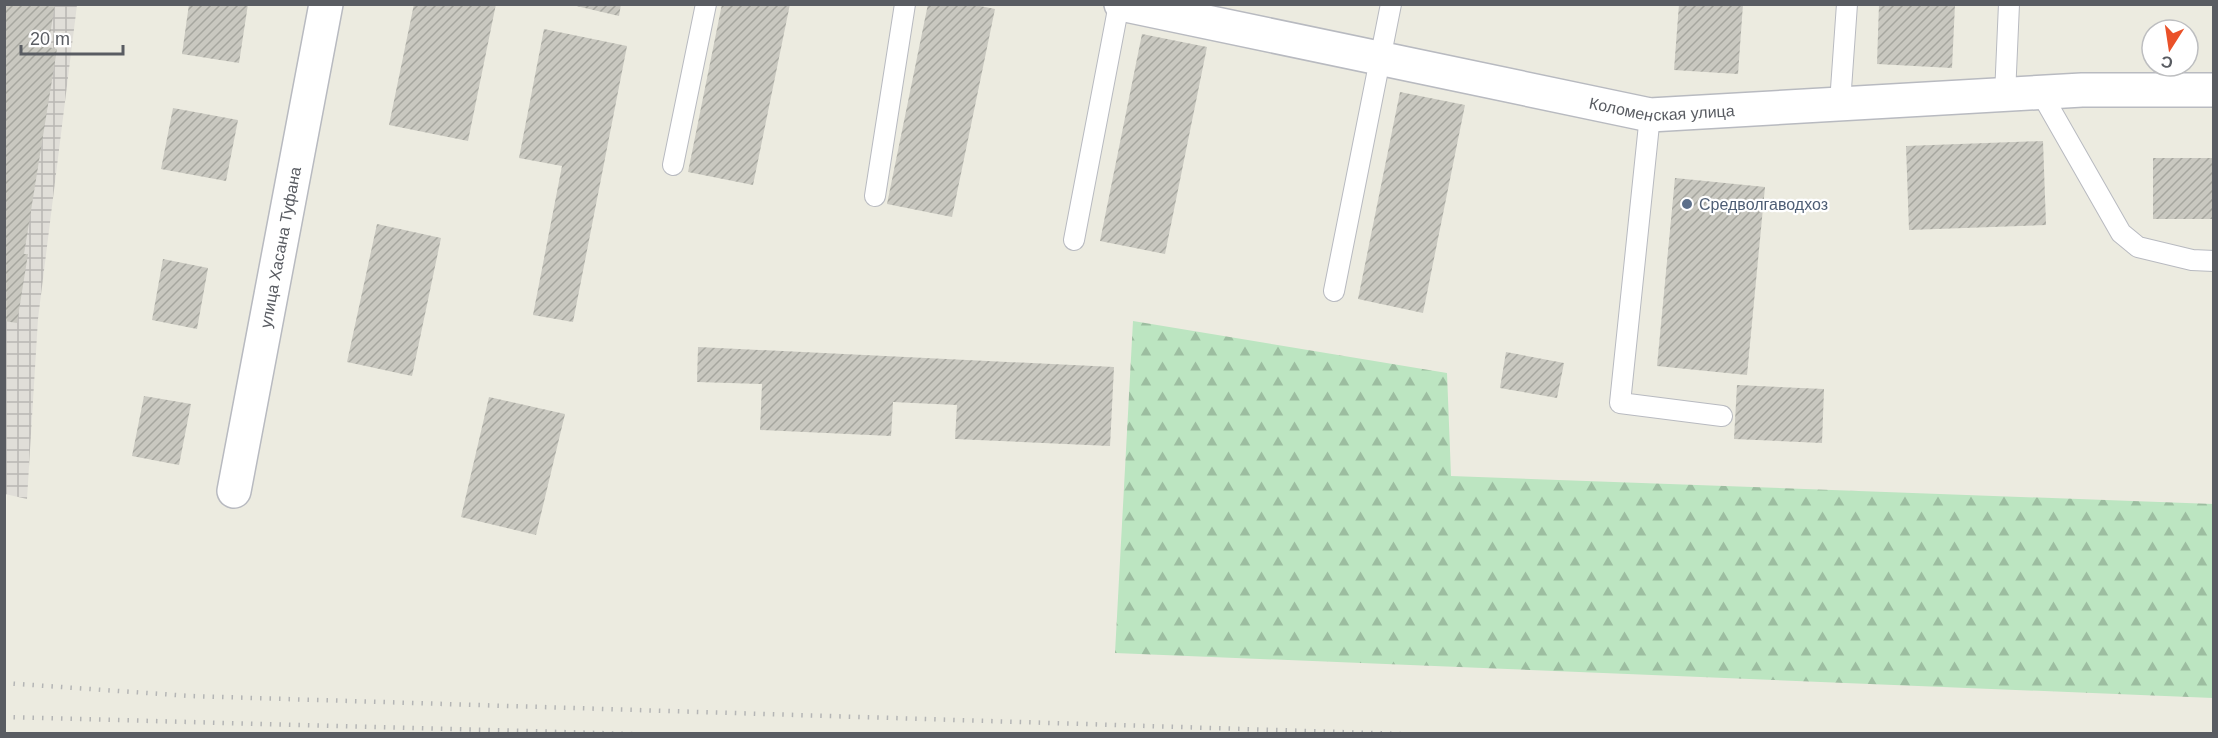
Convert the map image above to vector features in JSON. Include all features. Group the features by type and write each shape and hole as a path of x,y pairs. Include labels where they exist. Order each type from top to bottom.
{"street":[{"name":"улица Хасана Туфана","path":"234,491 326,4"},
{"name":"Коломенская улица","path":"1120,4 1650,115 2041,93 2214,90"}],"lane":[{"path":"673,165 706,4"},
{"path":"875,196 905,4"},
{"path":"1074,240 1120,4"},
{"path":"1334,291 1391,4"},
{"path":"1840,104 1846,4"},
{"path":"2005,95 2009,4"},
{"path":"2041,93 2121,233 2138,247 2192,260 2214,261"},
{"path":"1650,115 1620,403 1722,416"}],"shaded area":[{"path":"5,5 77,5 38,319 27,499 5,494"}],"green space":[{"path":"1133,321 1447,373 1451,476 2213,504 2213,698 1115,653"}],"building":[{"path":"4,4 55,4 48,47 57,49 24,254 28,254 17,323 4,321"},
{"path":"189,4 248,4 239,63 182,54"},
{"path":"414,4 496,4 468,141 389,125"},
{"path":"568,4 621,4 619,16"},
{"path":"722,4 790,4 753,185 688,172"},
{"path":"928,4 970,4 995,9 952,217 887,204"},
{"path":"1679,4 1743,4 1738,74 1674,70"},
{"path":"1879,4 1955,4 1952,68 1877,64"},
{"path":"544,29 627,46 573,322 533,315 562,166 519,158"},
{"path":"1142,34 1207,47 1165,254 1100,241"},
{"path":"1400,92 1465,105 1423,313 1358,299"},
{"path":"173,108 238,120 226,181 161,169"},
{"path":"2043,141 2046,225 1909,230 1906,146"},
{"path":"2153,158 2214,158 2214,219 2153,219"},
{"path":"1675,178 1765,187 1747,375 1657,366"},
{"path":"377,224 441,238 412,376 347,362"},
{"path":"163,259 208,268 197,329 152,320"},
{"path":"698,347 1114,367 1110,446 955,439 957,405 893,402 891,436 760,430 762,384 697,382"},
{"path":"1506,352 1564,363 1557,398 1500,388"},
{"path":"1737,385 1824,389 1822,443 1734,439"},
{"path":"144,396 191,404 179,465 132,456"},
{"path":"489,397 565,414 536,535 461,517"}],"railway":[{"path":"4,683 190,696 1403,734"},
{"path":"4,717 635,734"}],"place":[{"name":"Средволгаводхоз","path":"1687,204"}]}
